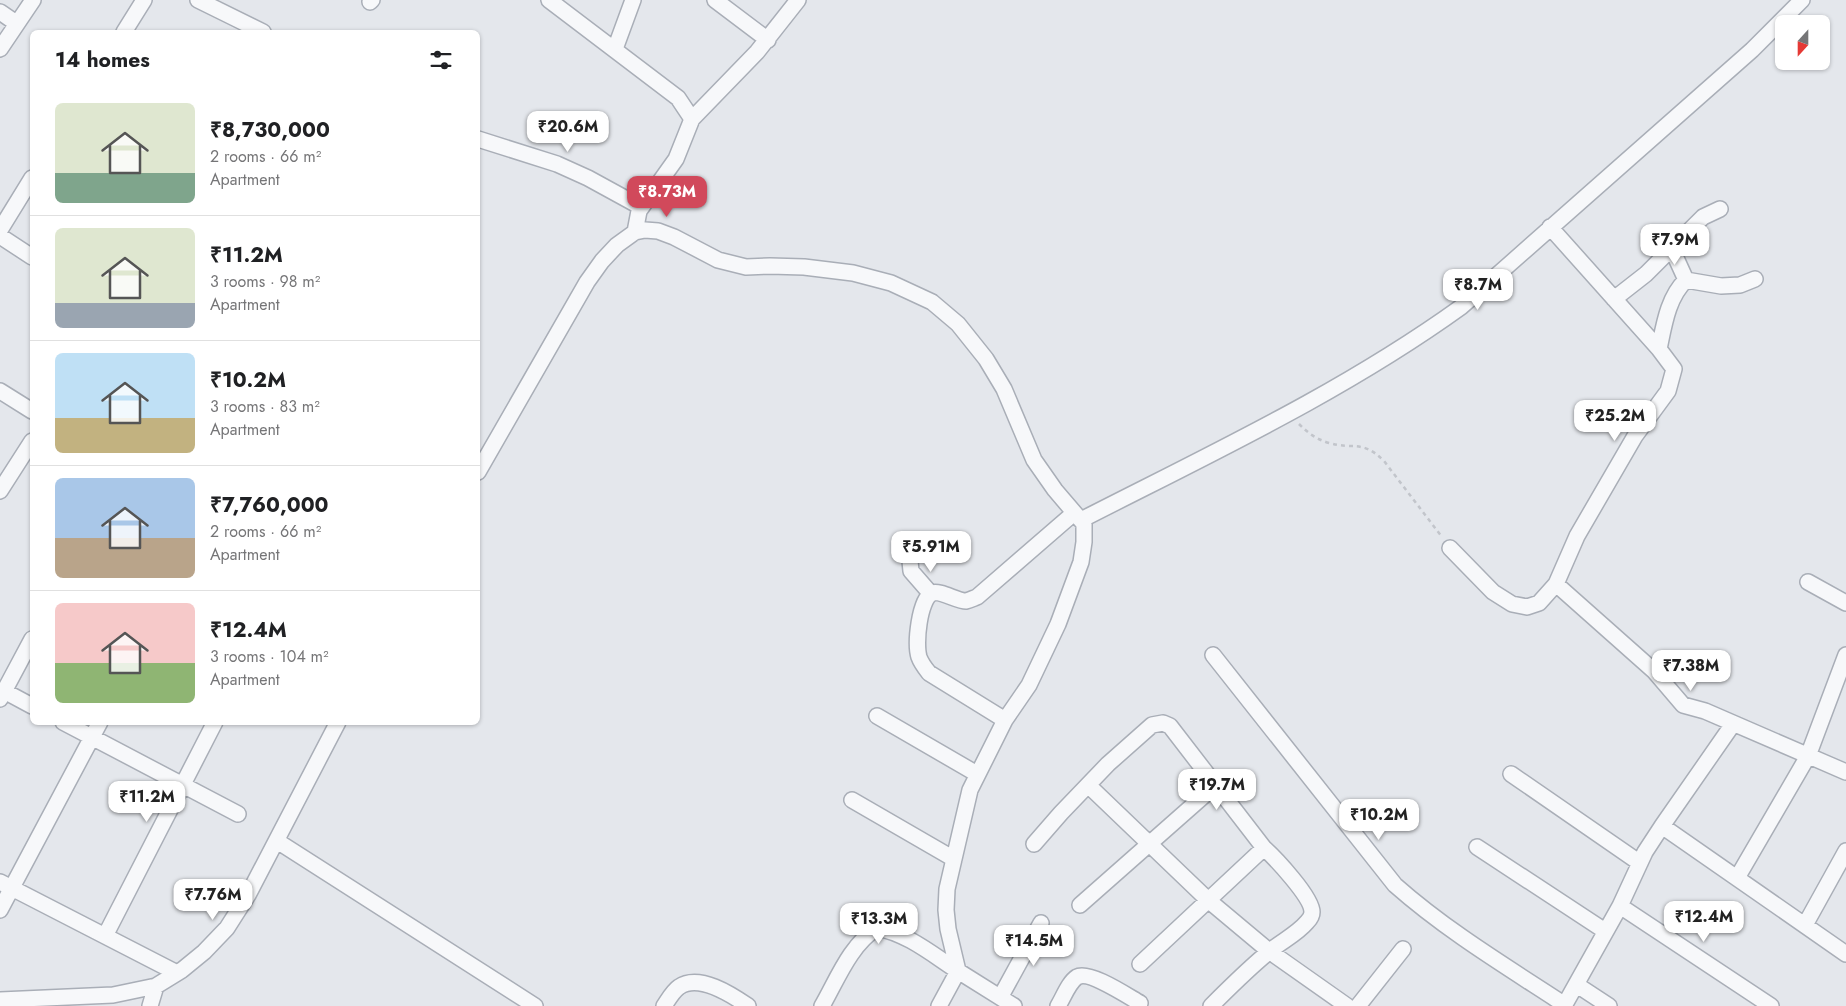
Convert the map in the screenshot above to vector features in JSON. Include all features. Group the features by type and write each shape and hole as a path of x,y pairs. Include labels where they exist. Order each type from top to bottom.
{"street":[{"path":"0,49 33,0"},
{"path":"125,30 144,0"},
{"path":"198,0 235,26 254,30"},
{"path":"549,0 678,98 692,119"},
{"path":"615,50 633,0"},
{"path":"715,0 768,40"},
{"path":"635,232 636,221 641,207 676,159 692,119 768,40 798,0"},
{"path":"1005,720 929,673 922,664 918,649 919,624 925,600 930,594 936,592 967,601 977,597 1078,516 1288,414 1347,382 1419,337 1461,307 1550,227 1638,152 1752,50 1802,0"},
{"path":"0,12 16,23"},
{"path":"480,140 557,164 588,178 641,207"},
{"path":"0,230 30,181"},
{"path":"1614,299 1646,274 1703,217 1720,208"},
{"path":"1450,548 1493,592 1512,604 1527,607 1539,603 1556,584 1577,536 1635,436 1668,391 1674,369 1550,227"},
{"path":"480,469 587,282 602,260 617,245 635,232 644,230 658,231 718,260 746,267 804,267 854,273 891,283 932,302 958,324 986,359 1004,390 1034,460 1054,490 1084,524 1084,542 1081,562 1058,624 1029,685 1005,720 970,790 954,859 946,910 948,929 958,971 939,1006"},
{"path":"0,236 30,256"},
{"path":"1669,250 1676,258 1686,280"},
{"path":"1686,280 1721,286 1740,285 1754,279"},
{"path":"1658,349 1665,320 1674,296 1677,289 1686,280"},
{"path":"0,391 30,411"},
{"path":"0,491 30,444"},
{"path":"910,561 911,571 930,594"},
{"path":"1808,582 1846,602"},
{"path":"1556,584 1654,672 1683,706 1705,711 1846,772"},
{"path":"30,643 2,695 30,705"},
{"path":"1213,655 1395,885 1446,927 1564,1006 1620,906 1640,863 1662,826 1733,724"},
{"path":"1737,878 1808,756 1846,656"},
{"path":"877,716 977,774"},
{"path":"1034,844 1088,784 1152,725 1163,723 1170,726 1264,848 1277,860 1309,901 1312,910 1311,917 1306,923 1284,942 1269,951 1211,1006"},
{"path":"68,725 238,814"},
{"path":"0,910 6,885 98,725"},
{"path":"105,936 214,725"},
{"path":"0,1000 112,994 156,986 177,973 204,952 227,928 248,895 336,725"},
{"path":"1511,774 1640,863"},
{"path":"1088,784 1208,900 1269,951 1347,1006"},
{"path":"1080,904 1216,785"},
{"path":"852,800 954,859"},
{"path":"1662,826 1846,954"},
{"path":"277,841 536,1006"},
{"path":"1477,847 1605,931"},
{"path":"1140,964 1264,848"},
{"path":"1805,925 1846,851"},
{"path":"6,885 177,973"},
{"path":"1620,906 1770,1006"},
{"path":"1001,996 1041,923"},
{"path":"822,1006 856,947 868,934 877,928 890,930 904,936 1014,1006"},
{"path":"1358,1006 1403,949"},
{"path":"1058,1006 1074,980 1079,976 1085,975 1140,1003"},
{"path":"664,1006 678,987 688,983 701,983 725,991 748,1006"},
{"path":"1577,985 1609,1006"},
{"path":"150,1006 156,986"}],"path":[{"path":"1288,414 1312,437 1330,444 1359,446 1373,450 1384,461 1450,548"}]}
